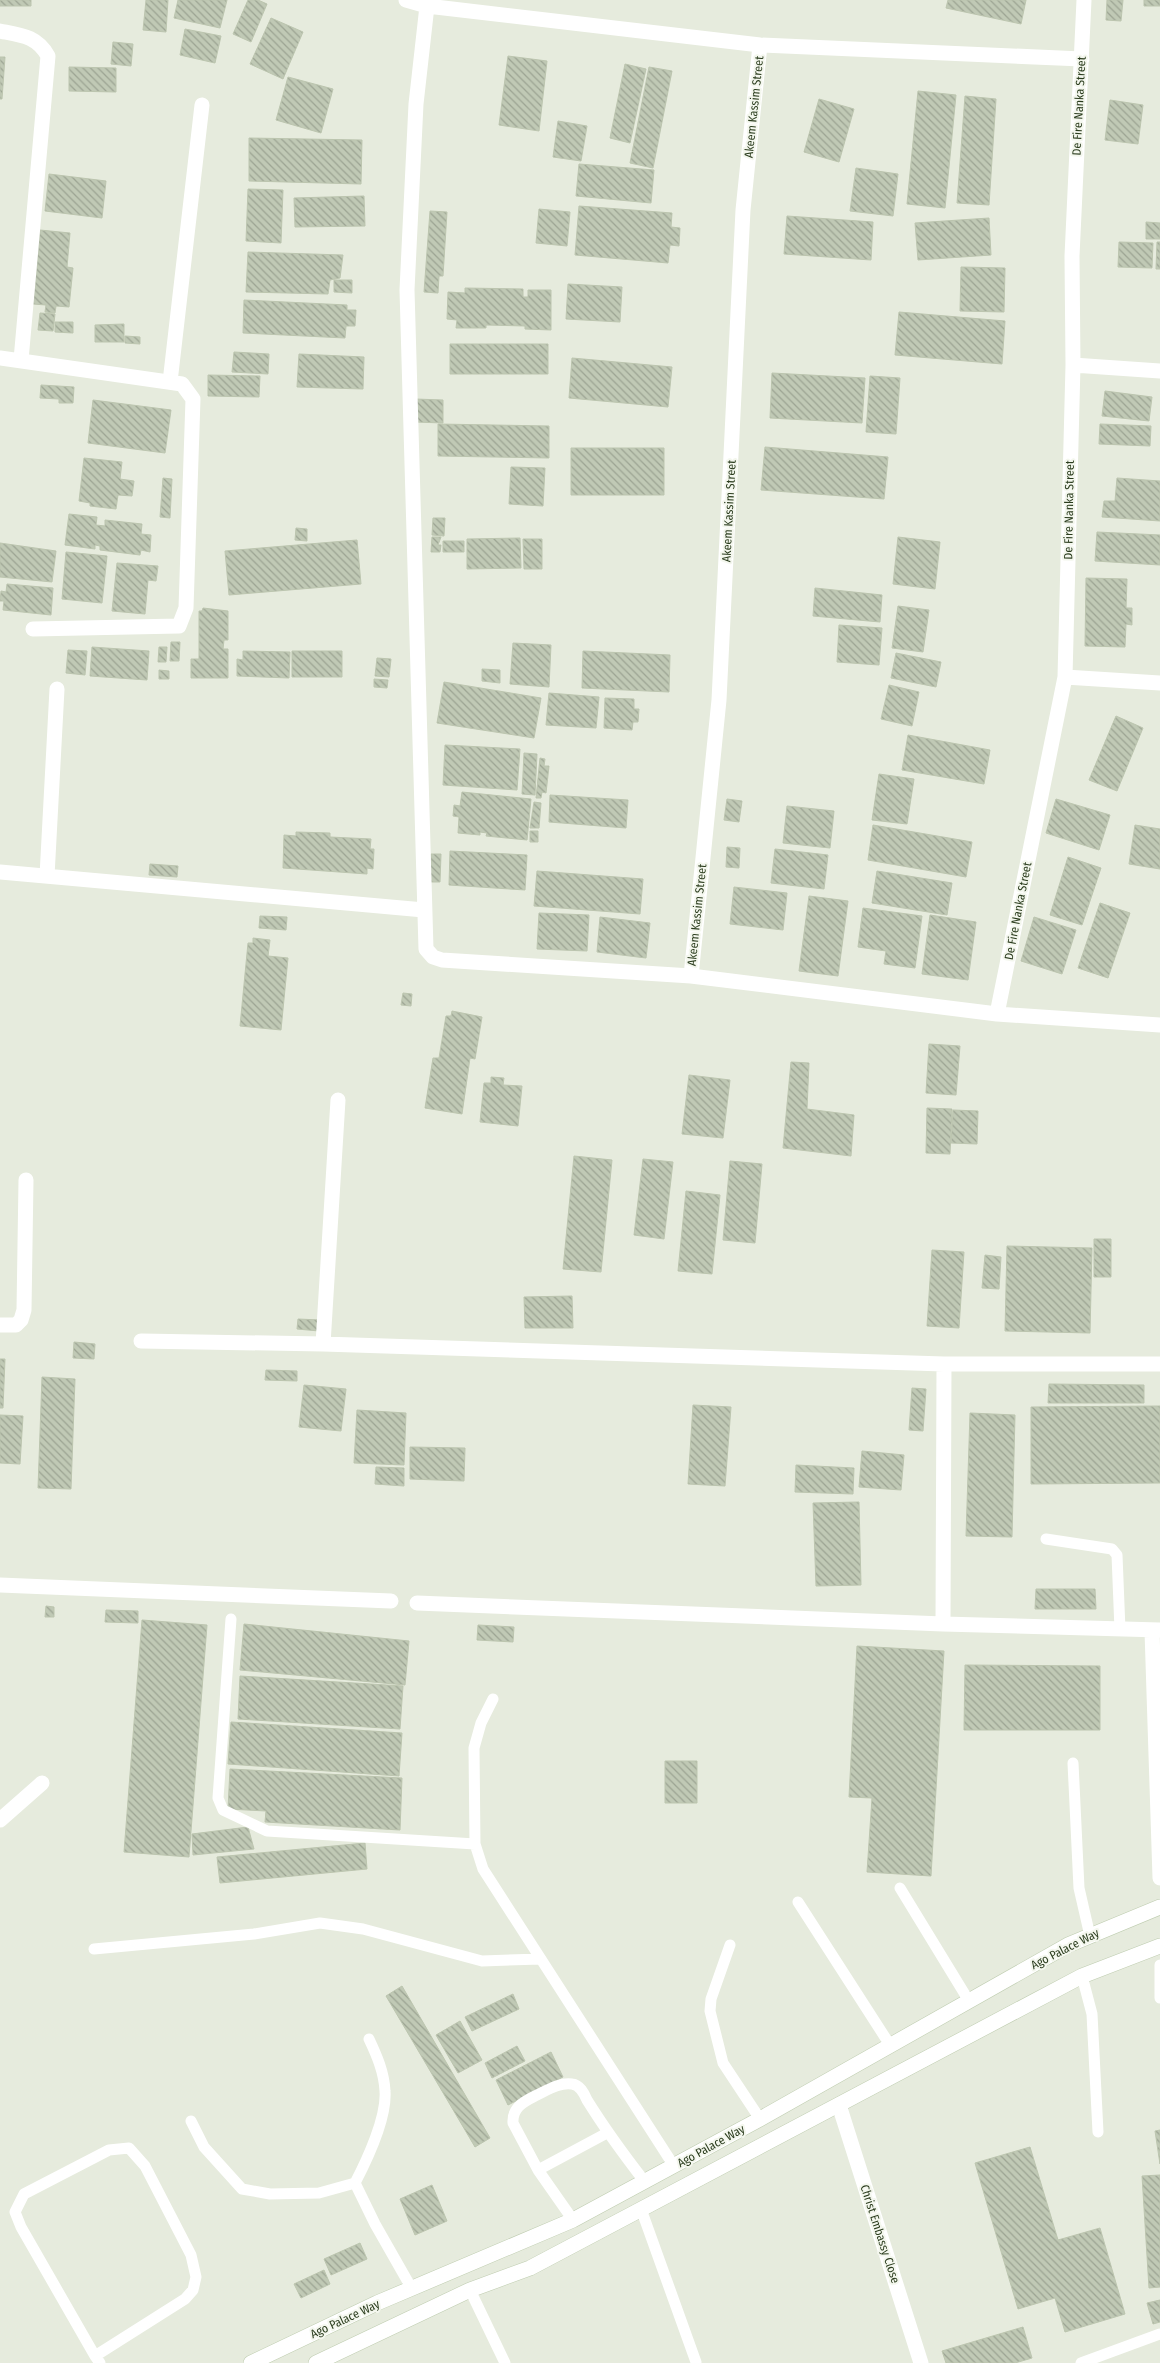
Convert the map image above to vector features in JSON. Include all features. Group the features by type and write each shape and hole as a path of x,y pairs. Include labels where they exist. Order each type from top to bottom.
{"street":[{"path":"406,0 428,6 760,45 1082,59"},
{"name":"De Fire Nanka Street","path":"997,1014 1065,677 1073,365 1072,256 1084,0"},
{"path":"428,6 416,104 407,290 426,949 433,957 442,960 691,976 997,1014 1160,1025"},
{"path":"0,31 31,37 42,46 48,56 21,360"},
{"name":"Akeem Kassim Street","path":"691,976 719,700 743,210 760,45"},
{"path":"170,382 202,105"},
{"path":"0,358 182,384 193,399 186,608 179,626 34,629"},
{"path":"1073,365 1160,370"},
{"path":"1065,677 1160,683"},
{"path":"47,876 57,689"},
{"path":"0,872 424,910"},
{"path":"323,1344 338,1100"},
{"path":"0,1325 16,1325 21,1320 24,1310 26,1180"},
{"path":"141,1341 323,1344 944,1364 1160,1364"},
{"path":"943,1624 944,1364"},
{"path":"0,1585 392,1601"},
{"path":"417,1603 943,1624 1156,1630 1160,1878"},
{"path":"0,1820 42,1783"},
{"name":"Ago Palace Way","path":"251,2363 377,2303 573,2220 760,2119 1068,1944 1160,1907"},
{"name":"Ago Palace Way","path":"316,2363 470,2290 530,2268 1082,1976 1160,1946"},
{"name":"Christ Embassy Close","path":"839,2105 921,2363"}],"lane":[{"path":"1046,1539 1112,1549 1117,1555 1120,1630"},
{"path":"231,1618 218,1798 223,1810 267,1831 474,1844"},
{"path":"493,1699 480,1723 474,1748 474,1844 483,1869 674,2166"},
{"path":"1073,1763 1079,1888 1090,1936"},
{"path":"900,1888 969,2001"},
{"path":"798,1902 890,2045"},
{"path":"94,1949 254,1934 320,1923 364,1929 482,1961 541,1959"},
{"path":"730,1945 711,1999 710,2011 723,2063 760,2119"},
{"path":"1160,1965 1160,1998"},
{"path":"1082,1976 1092,2014 1098,2132"},
{"path":"191,2121 204,2147 242,2189 270,2194 319,2193 355,2183 366,2162 380,2126 386,2093 381,2067 370,2039"},
{"path":"573,2220 538,2170 512,2123 521,2103 557,2086 576,2085 584,2094 607,2133 646,2182"},
{"path":"538,2170 607,2133"},
{"path":"129,2148 144,2166 191,2255 196,2277 193,2290 186,2299 97,2359 21,2228 15,2212 24,2194 109,2150 129,2148"},
{"path":"355,2183 375,2224 412,2289"},
{"path":"641,2209 696,2362"},
{"path":"470,2290 505,2363"},
{"path":"1081,2363 1160,2334"}],"building":[{"path":"0,0 31,0 31,6 0,6"},
{"path":"146,0 168,0 166,32 143,30"},
{"path":"178,0 227,0 220,28 174,18"},
{"path":"248,0 258,0 267,4 251,42 233,34"},
{"path":"948,0 1026,0 1021,24 946,8"},
{"path":"1107,0 1123,0 1121,21 1106,20"},
{"path":"1144,0 1160,0 1160,6 1144,6"},
{"path":"271,18 303,32 283,79 250,64"},
{"path":"185,29 221,36 215,63 180,55"},
{"path":"113,42 133,44 131,66 111,64"},
{"path":"508,56 547,61 539,131 499,125"},
{"path":"0,57 5,57 2,99 0,99"},
{"path":"625,64 646,69 630,143 610,138"},
{"path":"69,67 116,68 116,92 69,91"},
{"path":"649,67 672,71 653,168 630,163"},
{"path":"288,77 333,89 321,133 276,120"},
{"path":"918,91 956,95 945,208 907,204"},
{"path":"965,96 996,99 989,205 957,203"},
{"path":"819,99 854,109 839,162 804,152"},
{"path":"1110,100 1143,105 1138,144 1105,140"},
{"path":"558,121 587,126 581,161 553,157"},
{"path":"249,138 362,140 361,184 249,181"},
{"path":"579,164 654,170 651,203 576,196"},
{"path":"856,168 898,174 893,216 850,211"},
{"path":"49,174 106,181 102,218 45,211"},
{"path":"248,189 283,190 281,243 246,241"},
{"path":"364,196 365,226 295,227 294,198"},
{"path":"579,206 672,213 671,227 680,228 679,246 670,245 668,263 575,255"},
{"path":"539,209 570,212 567,246 536,243"},
{"path":"430,211 447,212 443,276 439,276 438,293 424,292"},
{"path":"787,216 873,222 871,260 784,254"},
{"path":"989,218 991,255 918,260 915,223"},
{"path":"1146,222 1160,223 1160,239 1146,239"},
{"path":"40,230 70,233 67,267 73,268 69,307 56,306 55,313 45,312 46,305 33,304"},
{"path":"1119,242 1153,243 1152,268 1118,267"},
{"path":"1157,242 1160,242 1160,269 1156,269"},
{"path":"248,252 343,255 340,278 330,280 328,294 246,292"},
{"path":"961,267 1005,268 1004,312 960,311"},
{"path":"334,280 352,280 352,293 334,292"},
{"path":"568,284 622,287 620,322 566,319"},
{"path":"465,288 523,289 523,297 528,297 528,290 551,290 551,330 525,329 525,326 486,325 486,328 456,328 457,320 447,319 448,292 465,293"},
{"path":"244,300 347,305 347,310 356,310 355,326 346,326 345,338 243,333"},
{"path":"899,312 1005,321 1002,364 895,355"},
{"path":"40,313 55,314 53,331 38,330"},
{"path":"55,322 73,322 73,333 55,332"},
{"path":"124,324 124,342 95,342 95,325"},
{"path":"125,336 140,337 140,344 125,343"},
{"path":"450,344 548,344 548,374 450,374"},
{"path":"234,352 269,354 268,374 232,372"},
{"path":"299,354 364,357 363,389 297,387"},
{"path":"572,358 672,367 668,407 569,398"},
{"path":"772,373 865,378 862,423 770,418"},
{"path":"208,375 260,376 259,397 208,396"},
{"path":"870,376 900,378 896,434 866,432"},
{"path":"41,385 74,387 73,403 59,403 59,399 40,398"},
{"path":"1105,391 1152,397 1149,421 1102,416"},
{"path":"415,399 443,400 443,423 415,422"},
{"path":"93,400 171,410 165,453 88,443"},
{"path":"438,424 549,426 549,458 438,456"},
{"path":"1100,424 1151,426 1150,446 1099,444"},
{"path":"765,447 888,457 884,499 761,490"},
{"path":"571,448 664,448 664,495 571,495"},
{"path":"84,458 122,462 120,479 134,481 132,496 118,495 116,509 90,506 90,503 79,501"},
{"path":"511,467 545,468 543,506 509,504"},
{"path":"163,478 172,479 170,518 160,517"},
{"path":"1117,478 1160,481 1160,521 1102,517 1104,501 1115,501"},
{"path":"69,514 97,517 96,525 105,526 105,520 142,524 141,534 151,535 150,552 141,550 140,555 100,550 100,546 95,545 95,549 65,545"},
{"path":"433,518 445,518 444,536 432,535"},
{"path":"296,528 307,529 307,541 295,540"},
{"path":"1097,532 1160,535 1160,565 1095,561"},
{"path":"432,537 441,537 438,545 441,545 440,552 431,552"},
{"path":"898,537 940,542 935,589 893,584"},
{"path":"520,538 521,568 467,569 467,539"},
{"path":"523,539 542,539 542,569 524,569"},
{"path":"357,540 361,584 229,595 225,551"},
{"path":"443,541 464,541 464,552 443,552"},
{"path":"0,543 56,551 52,582 0,577"},
{"path":"66,552 107,556 102,603 62,599"},
{"path":"117,563 158,566 156,581 148,580 145,614 112,611"},
{"path":"1086,578 1127,579 1126,608 1132,608 1132,625 1126,624 1125,647 1085,646"},
{"path":"7,584 53,588 51,615 3,610 4,601 0,601 1,591 6,592"},
{"path":"815,588 882,595 880,622 813,616"},
{"path":"898,606 929,610 923,652 892,648"},
{"path":"203,608 228,611 228,640 224,640 223,649 228,649 228,678 191,678 191,659 199,659 199,611 202,611"},
{"path":"839,625 882,628 879,665 837,662"},
{"path":"171,642 180,642 179,661 170,661"},
{"path":"513,643 551,645 549,687 510,684"},
{"path":"92,647 149,651 147,680 90,676"},
{"path":"159,647 167,647 166,662 158,662"},
{"path":"68,650 87,651 85,675 66,673"},
{"path":"243,651 290,652 289,678 237,676 237,659 243,660"},
{"path":"292,651 342,651 342,677 292,677"},
{"path":"583,651 670,655 669,692 582,688"},
{"path":"896,653 941,662 936,687 891,678"},
{"path":"377,658 391,659 389,677 375,676"},
{"path":"482,669 500,670 500,683 482,681"},
{"path":"159,670 169,671 169,679 159,679"},
{"path":"374,679 388,680 387,688 374,687"},
{"path":"444,682 541,698 534,738 437,723"},
{"path":"889,685 919,692 912,726 881,719"},
{"path":"549,693 599,697 596,728 546,725"},
{"path":"605,698 634,699 634,709 639,709 638,722 633,722 632,730 604,728"},
{"path":"1116,716 1143,728 1117,791 1089,780"},
{"path":"908,735 990,750 984,784 902,770"},
{"path":"445,745 520,749 517,790 443,785"},
{"path":"524,753 537,754 535,795 522,794"},
{"path":"540,758 545,759 544,766 549,766 546,793 542,792 541,798 536,798"},
{"path":"879,774 914,779 907,824 872,820"},
{"path":"462,792 531,799 527,840 486,836 487,833 480,832 480,835 458,833 459,817 453,816 454,805 460,806"},
{"path":"550,795 628,800 626,828 549,822"},
{"path":"727,799 742,801 739,822 724,820"},
{"path":"1056,799 1110,815 1099,850 1046,833"},
{"path":"534,802 541,803 539,828 530,828"},
{"path":"787,806 834,811 830,848 783,843"},
{"path":"873,825 972,842 966,877 868,860"},
{"path":"1135,825 1160,829 1160,869 1129,864"},
{"path":"530,831 538,831 538,842 530,842"},
{"path":"296,832 330,833 330,837 371,839 370,849 374,849 373,869 367,868 367,874 283,868 284,835 296,836"},
{"path":"727,847 740,848 739,868 726,867"},
{"path":"775,849 828,855 824,889 771,883"},
{"path":"450,851 527,855 525,890 449,885"},
{"path":"431,854 441,854 440,882 430,882"},
{"path":"1068,857 1101,868 1082,925 1050,915"},
{"path":"150,864 178,866 177,877 149,875"},
{"path":"537,871 643,879 640,914 534,906"},
{"path":"877,871 952,883 947,915 872,903"},
{"path":"734,887 787,893 783,930 730,924"},
{"path":"809,896 848,901 838,976 799,971"},
{"path":"1100,903 1130,913 1108,978 1078,968"},
{"path":"863,908 922,916 915,968 884,964 886,951 858,947"},
{"path":"539,913 589,915 587,951 537,949"},
{"path":"930,915 976,922 968,980 922,974"},
{"path":"260,916 287,917 286,930 259,928"},
{"path":"600,917 650,923 646,958 597,952"},
{"path":"1034,917 1076,930 1062,974 1021,961"},
{"path":"253,938 270,940 268,956 288,958 281,1030 240,1026 248,943 253,943"},
{"path":"403,993 412,994 411,1006 401,1005"},
{"path":"452,1011 482,1017 475,1059 470,1058 462,1114 425,1108 433,1058 439,1058 446,1016 451,1016"},
{"path":"929,1044 960,1046 956,1095 926,1093"},
{"path":"791,1062 809,1063 807,1109 854,1115 851,1156 783,1148"},
{"path":"689,1075 730,1080 723,1138 682,1134"},
{"path":"491,1077 504,1078 503,1085 522,1086 518,1126 480,1122 484,1083 491,1083"},
{"path":"927,1108 952,1109 950,1154 926,1153"},
{"path":"953,1110 978,1111 977,1144 951,1143"},
{"path":"574,1156 612,1160 601,1272 563,1269"},
{"path":"643,1159 673,1162 664,1239 634,1235"},
{"path":"730,1161 762,1164 755,1243 723,1240"},
{"path":"686,1191 720,1195 712,1274 678,1271"},
{"path":"1094,1239 1111,1239 1111,1277 1094,1277"},
{"path":"1007,1246 1092,1248 1090,1333 1005,1331"},
{"path":"932,1250 964,1252 959,1328 927,1326"},
{"path":"985,1255 1001,1257 999,1289 982,1288"},
{"path":"572,1296 573,1328 525,1328 524,1297"},
{"path":"298,1319 320,1320 319,1331 297,1329"},
{"path":"74,1342 95,1344 94,1359 73,1358"},
{"path":"0,1359 5,1359 3,1408 0,1408"},
{"path":"266,1370 297,1371 297,1381 265,1380"},
{"path":"42,1377 75,1379 71,1489 38,1488"},
{"path":"1049,1384 1144,1385 1144,1403 1048,1403"},
{"path":"304,1385 346,1389 341,1431 299,1427"},
{"path":"912,1388 926,1389 923,1431 909,1430"},
{"path":"693,1405 731,1407 725,1486 688,1484"},
{"path":"1160,1406 1160,1483 1031,1484 1031,1407"},
{"path":"357,1410 406,1413 404,1465 354,1463"},
{"path":"970,1413 1015,1415 1012,1537 966,1536"},
{"path":"0,1415 23,1416 20,1464 0,1463"},
{"path":"410,1447 465,1448 464,1481 410,1479"},
{"path":"862,1451 904,1455 901,1490 859,1487"},
{"path":"796,1465 854,1468 853,1494 795,1492"},
{"path":"376,1467 404,1468 404,1486 375,1484"},
{"path":"859,1502 861,1585 816,1586 813,1503"},
{"path":"1036,1589 1095,1589 1096,1609 1035,1609"},
{"path":"46,1606 54,1607 54,1617 45,1617"},
{"path":"106,1610 138,1611 138,1623 105,1622"},
{"path":"142,1620 207,1625 189,1857 124,1852"},
{"path":"244,1624 409,1641 405,1685 240,1670"},
{"path":"478,1625 514,1627 513,1642 477,1640"},
{"path":"857,1646 944,1651 931,1876 867,1872 872,1798 849,1797"},
{"path":"965,1665 1100,1666 1100,1730 964,1730"},
{"path":"240,1676 403,1686 400,1729 238,1719"},
{"path":"231,1722 402,1733 399,1776 228,1764"},
{"path":"665,1761 697,1761 697,1803 665,1803"},
{"path":"230,1769 402,1778 400,1830 265,1822 266,1811 228,1809"},
{"path":"248,1827 254,1849 193,1855 192,1834"},
{"path":"365,1843 367,1869 220,1883 217,1857"},
{"path":"402,1986 490,2138 475,2147 386,1996"},
{"path":"513,1994 519,2009 472,2031 465,2017"},
{"path":"460,2021 482,2060 458,2073 436,2035"},
{"path":"517,2046 525,2061 492,2078 485,2063"},
{"path":"551,2052 563,2077 508,2105 496,2080"},
{"path":"1160,2130 1160,2164 1155,2131"},
{"path":"1030,2147 1058,2240 1100,2228 1125,2314 1065,2332 1055,2298 1018,2309 975,2163"},
{"path":"1160,2175 1160,2287 1149,2288 1142,2176"},
{"path":"432,2185 447,2221 415,2235 400,2199"},
{"path":"360,2243 367,2259 331,2275 324,2259"},
{"path":"324,2270 330,2284 301,2298 294,2284"},
{"path":"1160,2300 1160,2322 1153,2324 1147,2303"},
{"path":"1023,2327 1032,2358 1015,2363 946,2363 942,2351"}]}
